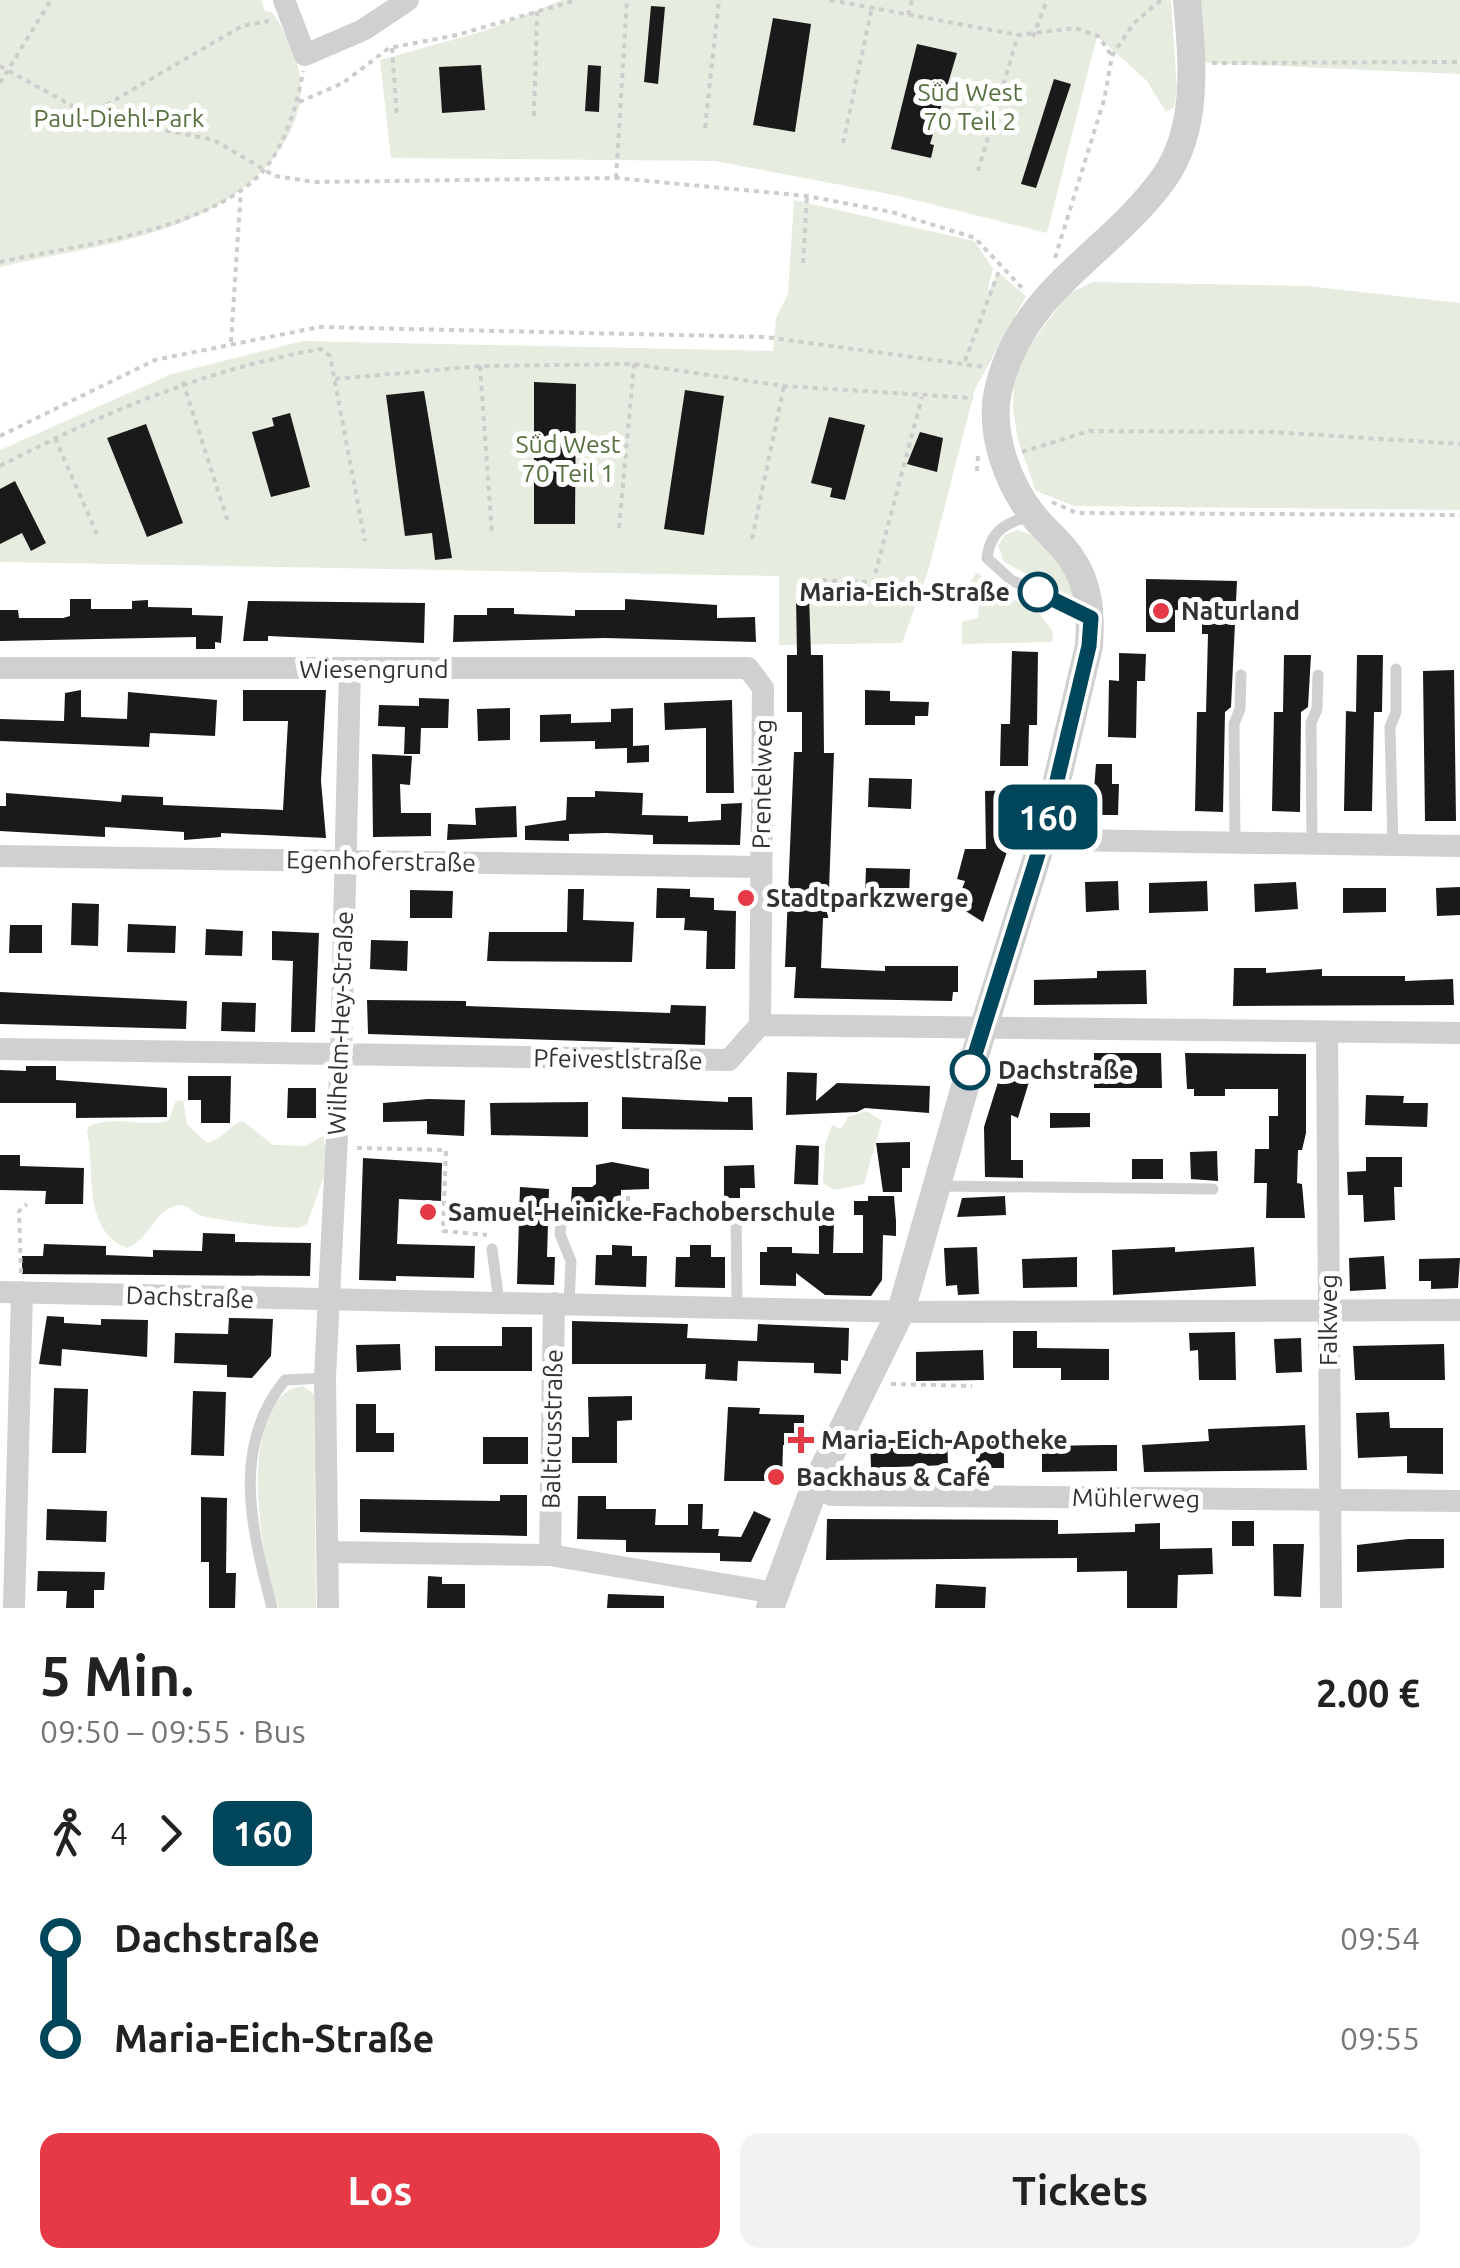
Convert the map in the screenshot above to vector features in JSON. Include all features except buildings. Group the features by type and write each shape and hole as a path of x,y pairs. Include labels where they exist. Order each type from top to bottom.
{"street":[{"path":"287,8 305,56 362,30 408,0"},
{"path":"327,1552 550,1555 772,1600 815,1486 901,1311 982,1027 1044,835 1089,646 1091,618 1086,590 1072,559 1028,508 1004,458 996,416 1003,370 1017,340 1058,281 1165,176 1185,128 1193,63 1187,0"},
{"name":"Wiesengrund","path":"0,668 748,668"},
{"name":"Prentelweg","path":"748,668 763,688 760,1024"},
{"name":"Wilhelm-Hey-Straße","path":"328,1608 325,1378 340,1056 350,669"},
{"path":"1044,835 1066,840 1460,846"},
{"name":"Egenhoferstraße","path":"0,856 761,868"},
{"path":"760,1024 1460,1033"},
{"name":"Pfeivestlstraße","path":"0,1049 729,1060 760,1024"},
{"name":"Falkweg","path":"1328,1032 1331,1608"},
{"path":"14,1608 8,1553 15,1289"},
{"name":"Dachstraße","path":"15,1289 329,1301 901,1311 1460,1310"},
{"name":"Balticusstraße","path":"550,1555 561,1303"},
{"name":"Mühlerweg","path":"815,1486 832,1495 1460,1501"}],"lane":[{"path":"1028,508 996,531 987,558 994,570 1011,580 1091,618"},
{"path":"1392,845 1390,728 1396,712 1396,669"},
{"path":"1234,844 1234,724 1240,709 1241,675"},
{"path":"1312,844 1310,724 1317,709 1318,675"},
{"path":"937,1186 1213,1189"},
{"path":"736,1212 737,1308"},
{"path":"561,1303 571,1261 560,1234 562,1216 588,1216"},
{"path":"492,1248 499,1302"},
{"path":"272,1608 257,1551 248,1470 264,1405 285,1380 325,1378"}],"path":[{"path":"0,83 51,0"},
{"path":"298,103 343,83 392,48 577,0"},
{"path":"616,178 627,0"},
{"path":"706,128 719,0"},
{"path":"830,0 1033,37 1075,28 1098,36 1112,56"},
{"path":"908,15 912,0"},
{"path":"1033,37 1047,0"},
{"path":"1053,264 1104,100 1112,56 1134,24 1160,0"},
{"path":"843,142 872,7"},
{"path":"89,115 242,26 287,8"},
{"path":"534,116 537,12"},
{"path":"978,170 1018,35"},
{"path":"392,48 396,118"},
{"path":"0,262 146,230 204,210 241,189 265,169 298,103 305,56"},
{"path":"1193,63 1460,62"},
{"path":"0,66 89,115 214,140 275,176 314,182 616,178 807,196 958,231 987,246 1000,268 1030,296"},
{"path":"231,342 241,189"},
{"path":"803,263 807,196"},
{"path":"965,360 1000,268"},
{"path":"0,436 154,360 320,327 766,337 965,360 1003,370"},
{"path":"0,466 183,382 263,359 320,349 330,356 364,540"},
{"path":"619,528 634,364"},
{"path":"335,378 480,366 634,364 784,386 972,398"},
{"path":"480,366 492,534"},
{"path":"183,382 229,525"},
{"path":"752,540 784,386"},
{"path":"812,580 873,582 922,397"},
{"path":"1004,458 1089,431 1272,432 1460,444"},
{"path":"55,438 99,539"},
{"path":"1028,508 1033,496 1077,513 1460,515"},
{"path":"348,1147 446,1150 443,1232 486,1235 492,1248"},
{"path":"588,1216 628,1205 628,1195"},
{"path":"15,1289 18,1211 27,1204"},
{"path":"881,1384 972,1386"}],"green space":[{"name":"Paul-Diehl-Park","path":"0,0 261,0 265,11 272,12 295,56 301,85 297,116 267,166 237,193 202,214 123,241 0,267"},
{"name":"Süd West 70 Teil 2","path":"562,0 1171,0 1177,90 1174,107 1166,112 1147,81 1097,36 1047,233 899,196 715,161 391,158 380,60 484,31"},
{"path":"1193,0 1460,0 1460,74 1204,63"},
{"name":"Süd West 70 Teil 1","path":"794,200 974,241 993,268 987,294 998,272 1026,296 975,389 928,571 902,643 779,645 779,576 0,562 0,450 172,374 303,341 773,351 776,318 788,294"},
{"path":"1093,282 1307,286 1460,303 1460,510 1074,506 1036,491 1018,440 1013,409 1014,367 1068,294"},
{"path":"1017,530 1047,546 1075,594 1071,597 1004,562 998,546 1005,535"},
{"path":"977,572 999,592 1039,613 1053,632 1052,642 962,644 962,622 978,618 979,601 964,592"},
{"path":"183,1100 187,1124 207,1143 243,1121 273,1145 306,1146 323,1136 329,1162 307,1224 299,1228 275,1227 201,1216 177,1205 165,1211 135,1244 127,1248 112,1239 103,1227 93,1197 89,1126 109,1121 168,1121 176,1101"},
{"path":"866,1111 882,1121 864,1184 834,1190 823,1183 825,1145 832,1125 841,1129 848,1117"},
{"path":"303,1386 314,1394 316,1608 279,1608 260,1521 260,1448 267,1418 281,1396"}],"bus line":[{"name":"160","path":"970,1070 1044,835 1089,646 1091,618 1038,592"}],"place":[{"name":"Maria-Eich-Straße","path":"1038,592"},
{"name":"Naturland","path":"1161,611"},
{"name":"Stadtparkzwerge","path":"746,898"},
{"name":"Dachstraße","path":"970,1070"},
{"name":"Samuel-Heinicke-Fachoberschule","path":"428,1212"},
{"name":"Maria-Eich-Apotheke","path":"801,1440"},
{"name":"Backhaus & Café","path":"776,1477"}]}
